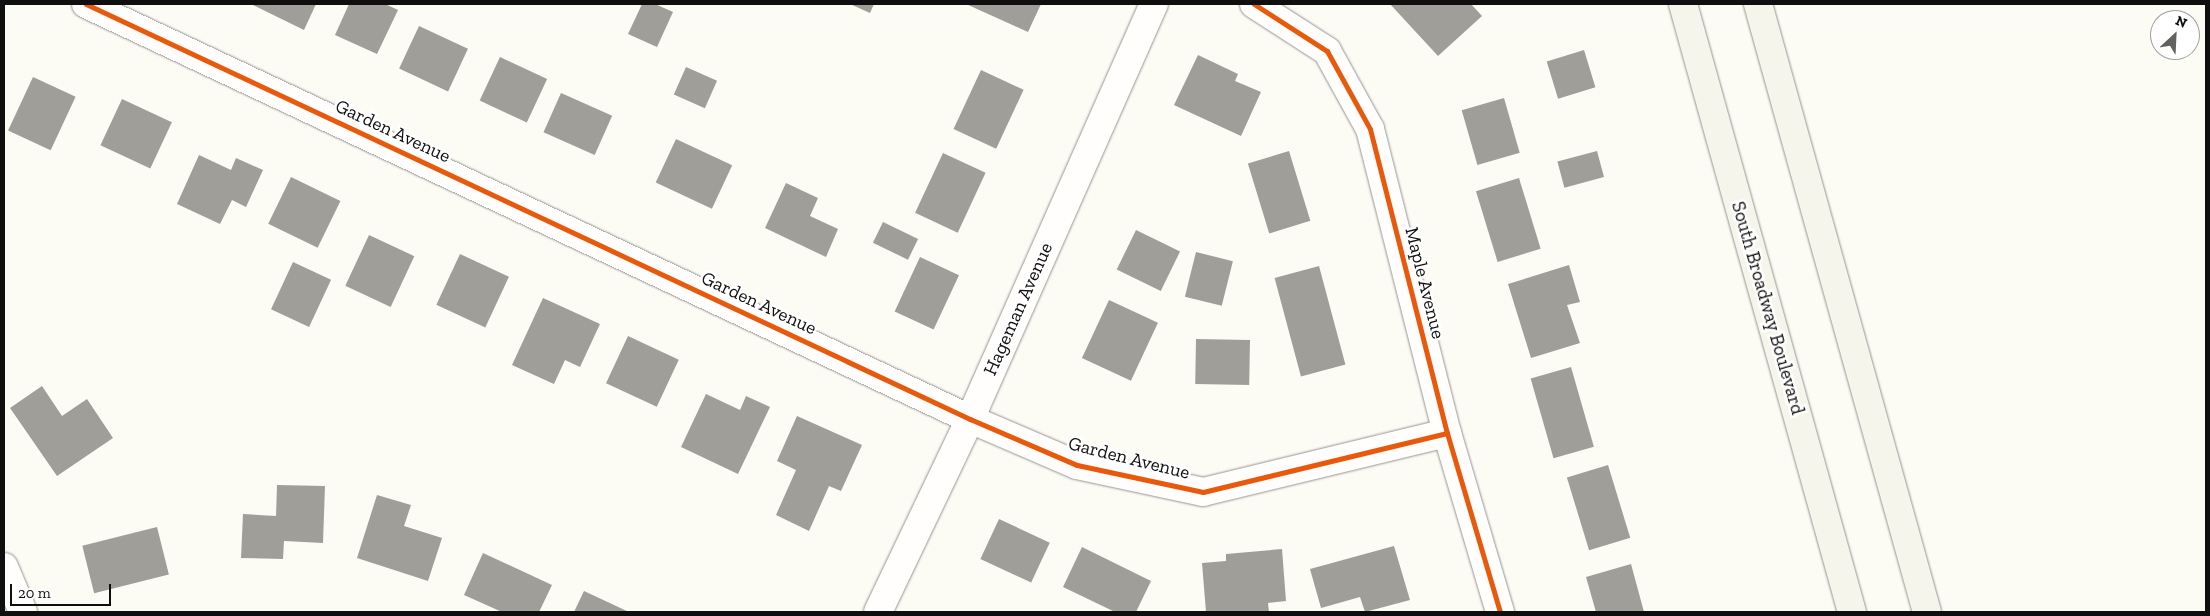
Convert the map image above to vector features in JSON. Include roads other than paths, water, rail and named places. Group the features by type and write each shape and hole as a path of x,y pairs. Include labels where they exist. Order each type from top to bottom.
{"main road":[{"name":"South Broadway Boulevard","path":"1683,4 1852,612"},
{"path":"1758,4 1927,612"}],"street":[{"name":"Garden Avenue","path":"86,4 970,419 1077,465 1203,492 1448,433"},
{"name":"Hageman Avenue","path":"878,612 970,419 1154,4"},
{"name":"Maple Avenue","path":"1254,4 1327,51 1370,129 1448,433 1500,612"},
{"path":"4,567 24,612"}]}
